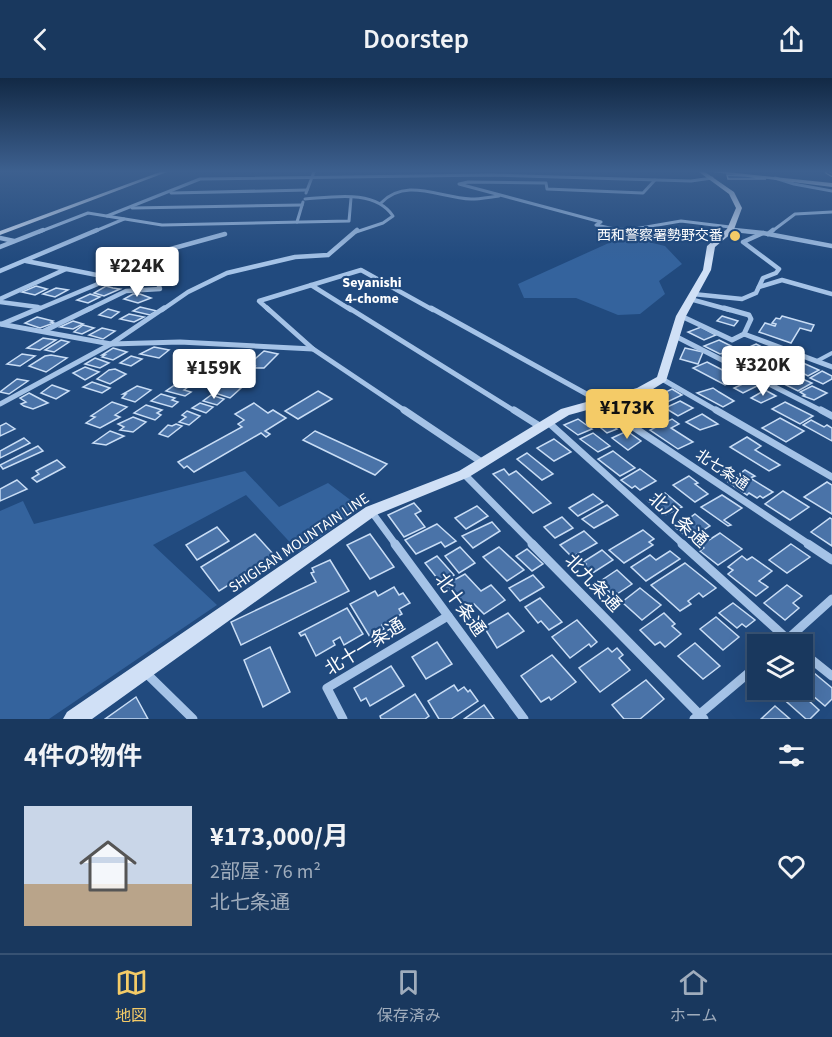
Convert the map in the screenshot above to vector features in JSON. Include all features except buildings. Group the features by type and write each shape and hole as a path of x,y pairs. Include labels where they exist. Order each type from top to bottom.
{"main road":[{"path":"0,233 84,202"},
{"path":"662,379 681,316 706,270 711,246 730,229 739,208 737,202"},
{"name":"SHIGISAN MOUNTAIN LINE","path":"74,719 371,511 464,474 566,412 641,391 662,379"}],"street":[{"path":"107,216 144,202"},
{"path":"297,222 304,202"},
{"path":"0,248 88,213 162,225 349,221 351,202"},
{"path":"0,404 111,344 188,292 227,273 287,258 328,255 359,229 391,220 393,216 391,211 381,203 374,202"},
{"path":"522,202 601,222 596,225 622,231 681,221 832,246"},
{"path":"129,208 302,205"},
{"path":"692,296 742,299 756,293 763,278 777,273 779,269 743,242 766,234 789,216 832,212"},
{"path":"0,272 124,219"},
{"path":"44,331 126,291 160,289 149,255 153,252 225,234"},
{"path":"0,238 16,242"},
{"path":"1,324 112,278 26,261"},
{"path":"0,301 66,268"},
{"name":"北七条通","path":"313,349 260,301 361,270 592,397 596,402 832,560"},
{"path":"758,288 775,280 784,280 818,292 832,294"},
{"name":"北八条通","path":"311,285 545,425 778,634"},
{"path":"681,316 732,340 744,334 751,319 749,315 692,296"},
{"path":"0,301 40,307"},
{"path":"1,324 111,344 180,342 313,349 483,463"},
{"path":"744,334 832,367"},
{"path":"675,336 832,416"},
{"path":"662,379 832,477"},
{"name":"北九条通","path":"464,474 699,717"},
{"name":"北十条通","path":"371,511 524,719"},
{"path":"797,634 832,599"},
{"name":"北十一条通","path":"343,719 327,688 448,616"},
{"path":"813,661 832,676"},
{"path":"144,670 193,719"},
{"path":"699,717 747,675"}],"lane":[{"path":"817,361 832,353"}],"shaded area":[{"path":"640,240 665,246 682,264 659,281 665,294 640,314 618,315 576,298 524,298 518,284 611,242"},
{"path":"245,471 279,507 328,483 361,508 299,552 246,495 153,545 217,605 49,719 0,719 0,511 23,501 34,524"}],"place":[{"name":"西和警察署勢野交番","path":"735,236"}],"district":[{"name":"Seyanishi 4-chome","path":"372,292"}]}
